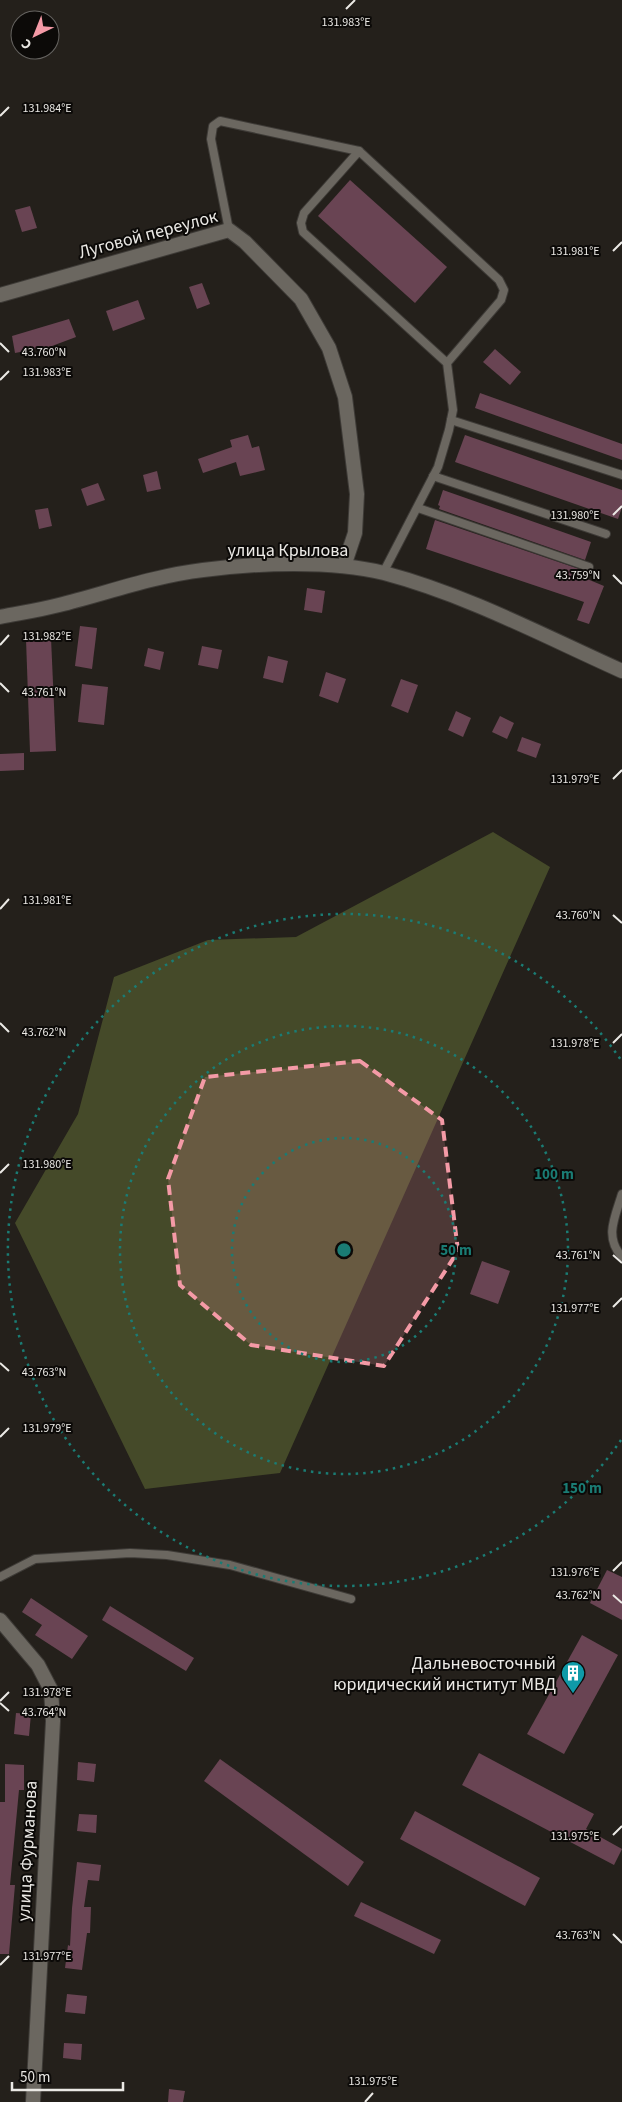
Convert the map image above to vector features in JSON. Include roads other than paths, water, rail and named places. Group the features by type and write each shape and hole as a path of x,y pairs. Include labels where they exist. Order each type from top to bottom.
{"street":[{"name":"Луговой переулок","path":"0,294 229,230 245,242 302,299 329,348 345,397 357,494 355,533 344,566"},
{"name":"улица Крылова","path":"0,617 59,605 136,582 203,570 271,565 344,566 383,573 444,592 622,671"},
{"name":"улица Фурманова","path":"0,1620 38,1665 51,1690 53,1721 32,2102"}],"lane":[{"path":"229,230 211,138 213,126 220,121 359,151 499,280 504,290 501,300 447,363"},
{"path":"359,151 304,213 301,223 303,232 447,363 453,410 433,476 383,573"},
{"path":"451,420 622,474"},
{"path":"433,476 606,534"},
{"path":"418,508 589,567"},
{"path":"622,1194 610,1233 615,1249 622,1257"},
{"path":"0,1577 35,1559 130,1553 167,1555 230,1565 351,1599"}],"place":[{"name":"Дальневосточный юридический институт МВД","path":"573,1694"}]}
